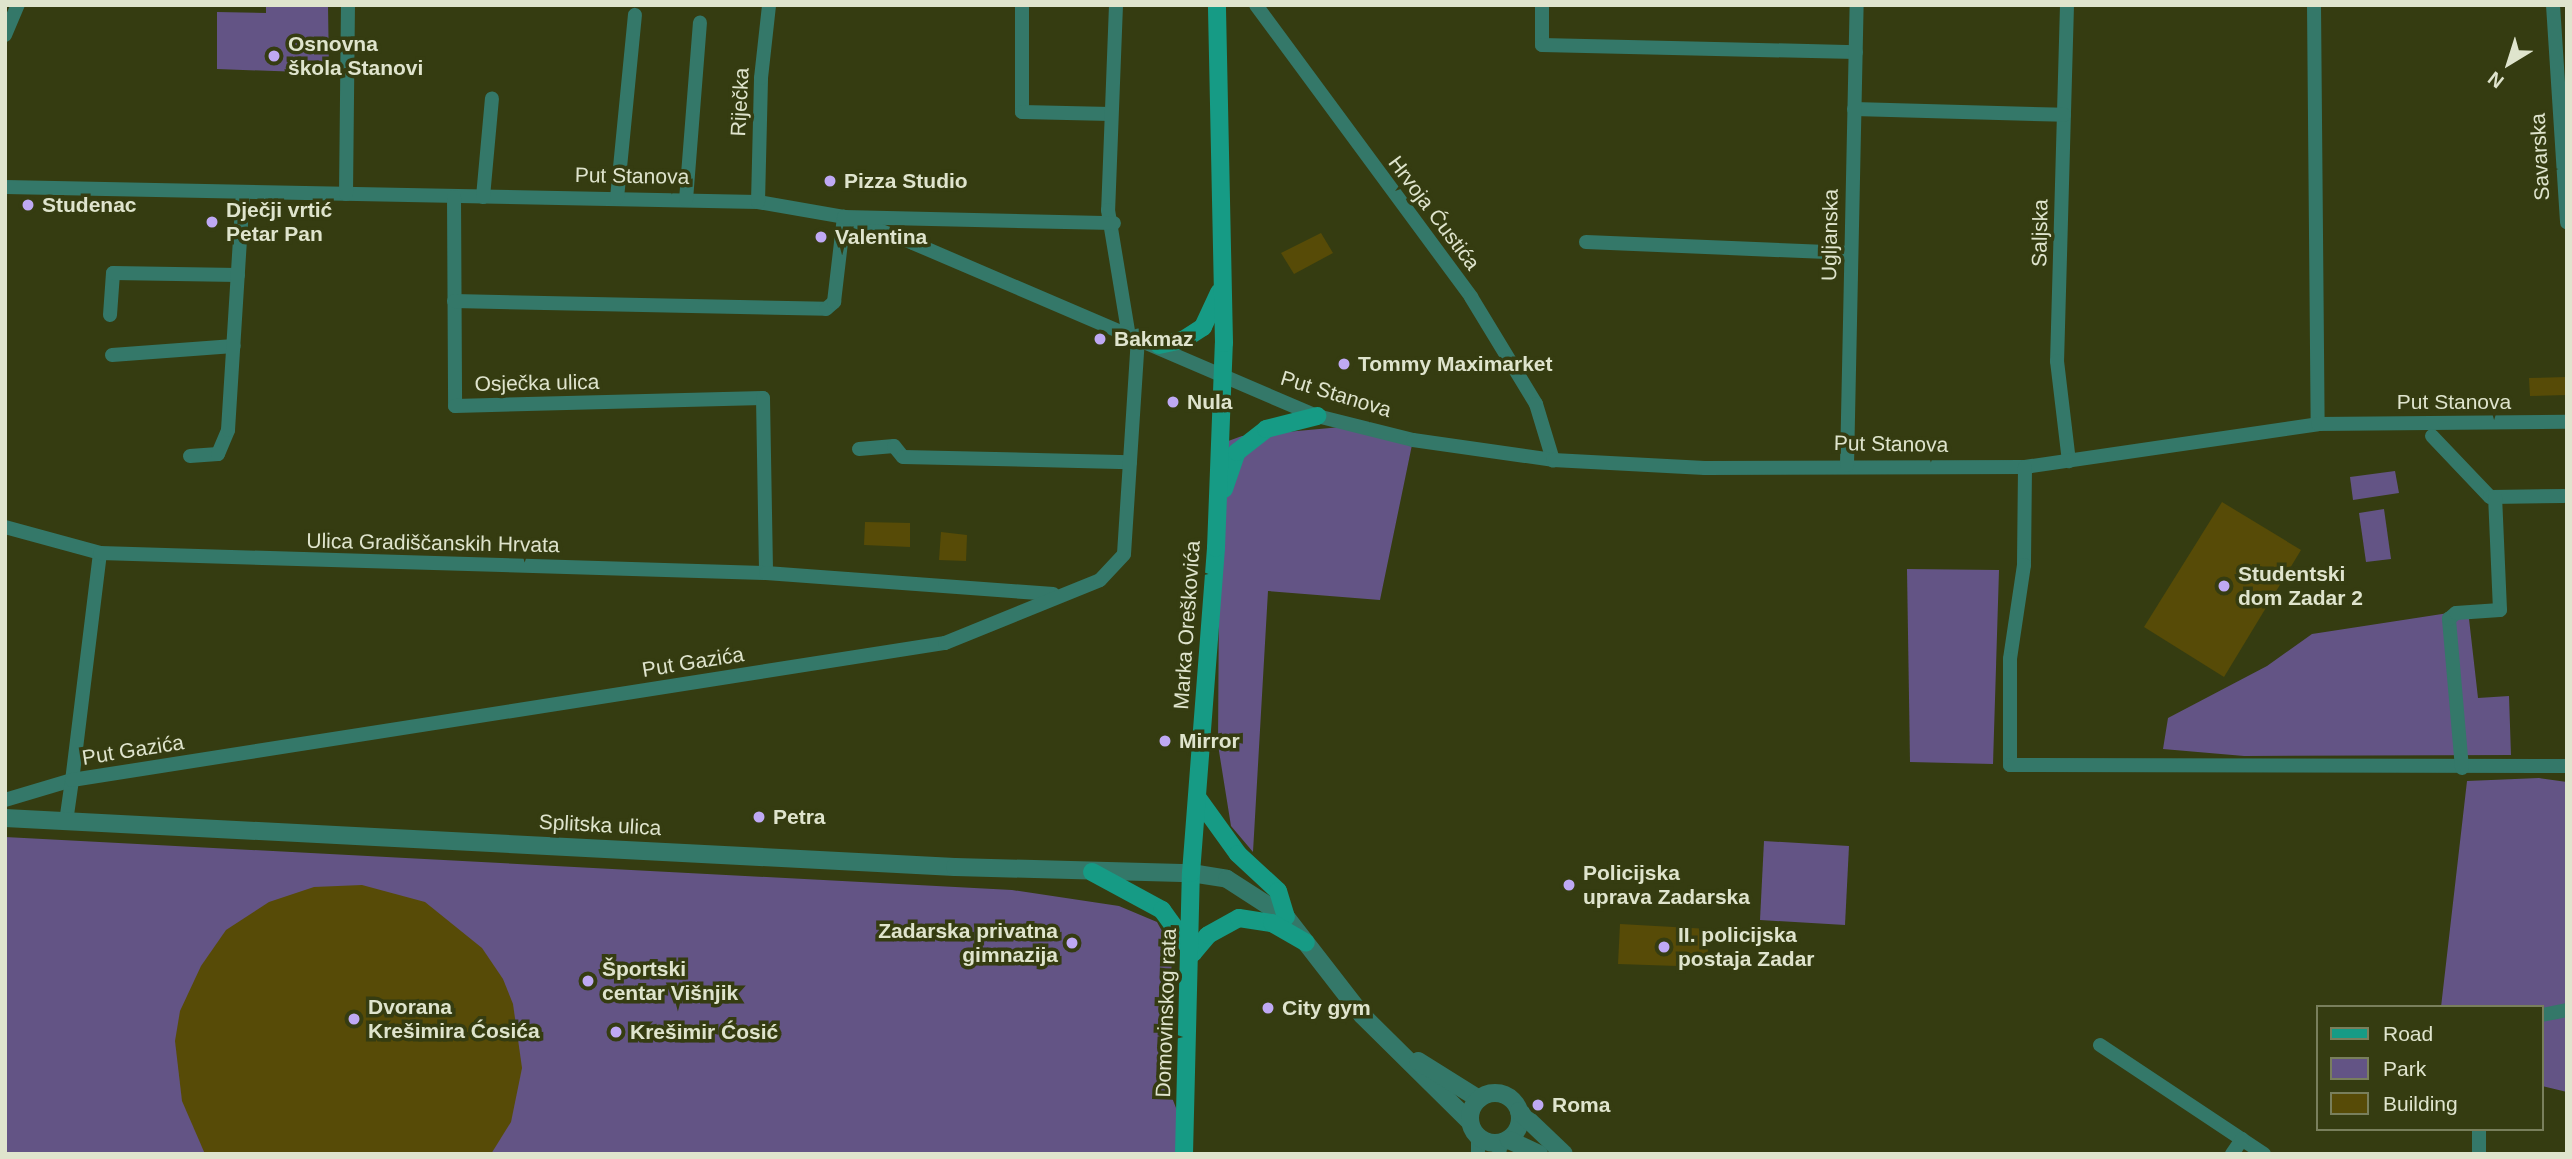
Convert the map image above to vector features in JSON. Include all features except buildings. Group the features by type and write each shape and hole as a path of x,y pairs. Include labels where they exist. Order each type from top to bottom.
{"main road":[{"path":"1217,5 1223,379"},
{"path":"1159,345 1183,340 1202,327 1223,279"},
{"name":"Marka Oreškovića","path":"1191,873 1218,516 1223,379"},
{"path":"1218,516 1237,452 1266,429 1317,416"},
{"path":"1197,797 1238,854 1271,881 1286,917"},
{"path":"1092,872 1162,910 1193,953 1208,935 1239,918 1272,923 1306,943"},
{"name":"Domovinskog rata","path":"1184,1154 1193,953 1191,873"}],"street":[{"path":"5,35 19,5"},
{"path":"346,194 348,5"},
{"name":"Riječka","path":"758,202 761,78 769,5"},
{"path":"1022,5 1022,112 1111,114"},
{"name":"Put Gazića","path":"65,822 72,780 945,643 1055,594 1100,580 1125,554 1130,462 1133,333 1114,223 1108,210 1116,5"},
{"name":"Hrvoja Ćustića","path":"1256,5 1471,298 1536,404 1553,460"},
{"path":"1542,5 1542,45 1856,52"},
{"name":"Ugljanska","path":"1847,465 1857,5"},
{"name":"Saljska","path":"2067,5 2057,361 2069,461"},
{"path":"2314,5 2318,424"},
{"name":"Savarska","path":"2553,5 2567,223"},
{"path":"617,198 635,15"},
{"path":"686,200 700,23"},
{"path":"483,197 492,99"},
{"path":"1854,109 2064,115"},
{"name":"Put Stanova","path":"5,187 758,202 844,217 1133,333 1223,379 1317,416 1425,442 1553,460 1705,468 1847,465 2025,467 2318,424 2567,422"},
{"path":"190,456 218,454 228,430 243,193"},
{"name":"Osječka ulica","path":"454,197 455,406 762,398 766,465 766,573"},
{"path":"454,300 826,309 834,302 844,217 1114,223"},
{"path":"1586,242 1851,253"},
{"path":"110,315 113,273 238,275"},
{"path":"112,355 234,346"},
{"path":"2432,436 2495,497 2500,610 2456,613 2448,619 2462,768"},
{"path":"859,449 894,446 904,457 1130,462"},
{"path":"2025,467 2024,565 2010,659 2010,765 2462,768 2567,766"},
{"path":"2495,497 2564,496"},
{"name":"Ulica Gradiščanskih Hrvata","path":"5,527 100,553 766,573 1055,594"},
{"path":"5,800 72,780 100,553"},
{"name":"Splitska ulica","path":"5,818 1092,872 1191,873 1248,889 1286,917 1389,1042"},
{"path":"2544,1015 2567,1010"},
{"path":"1389,1042 1479,1099 1503,1094 1564,1154"},
{"path":"1389,1042 1475,1137 1539,1154"},
{"path":"2100,1045 2264,1154"},
{"path":"1475,1137 1479,1099"},
{"path":"1503,1145 1519,1127 1519,1111"},
{"path":"2479,1131 2479,1154"},
{"path":"2232,1154 2242,1139"}],"green space":[{"name":"Osnovna škola Stanovi","path":"266,5 328,5 329,73 217,69 217,12 266,13"},
{"path":"1352,426 1413,440 1380,600 1268,591 1253,852 1231,826 1218,745 1220,444 1242,436"},
{"path":"2395,471 2399,493 2353,500 2350,477"},
{"path":"2384,509 2391,559 2366,562 2359,513"},
{"path":"1907,569 1999,570 1993,764 1910,762"},
{"path":"2468,610 2478,698 2509,696 2511,755 2244,756 2163,749 2168,718 2267,666 2312,634"},
{"path":"2539,778 2567,782 2567,1092 2544,1086 2544,1005 2441,1005 2467,781"},
{"name":"Športski centar Višnjik","path":"5,837 1012,890 1119,906 1157,922 1173,951 1162,1072 1185,1131 1184,1154 5,1154"},
{"path":"1764,841 1849,846 1845,925 1760,920"}],"place":[{"name":"Osnovna škola Stanovi","path":"274,56"},
{"name":"Pizza Studio","path":"830,181"},
{"name":"Studenac","path":"28,205"},
{"name":"Dječji vrtić Petar Pan","path":"212,222"},
{"name":"Valentina","path":"821,237"},
{"name":"Bakmaz","path":"1100,339"},
{"name":"Tommy Maximarket","path":"1344,364"},
{"name":"Nula","path":"1173,402"},
{"name":"Studentski dom Zadar 2","path":"2224,586"},
{"name":"Mirror","path":"1165,741"},
{"name":"Petra","path":"759,817"},
{"name":"Policijska uprava Zadarska","path":"1569,885"},
{"name":"Zadarska privatna gimnazija","path":"1072,943"},
{"name":"II. policijska postaja Zadar","path":"1664,947"},
{"name":"Športski centar Višnjik","path":"588,981"},
{"name":"City gym","path":"1268,1008"},
{"name":"Dvorana Krešimira Ćosića","path":"354,1019"},
{"name":"Krešimir Ćosić","path":"616,1032"},
{"name":"Roma","path":"1538,1105"}]}
